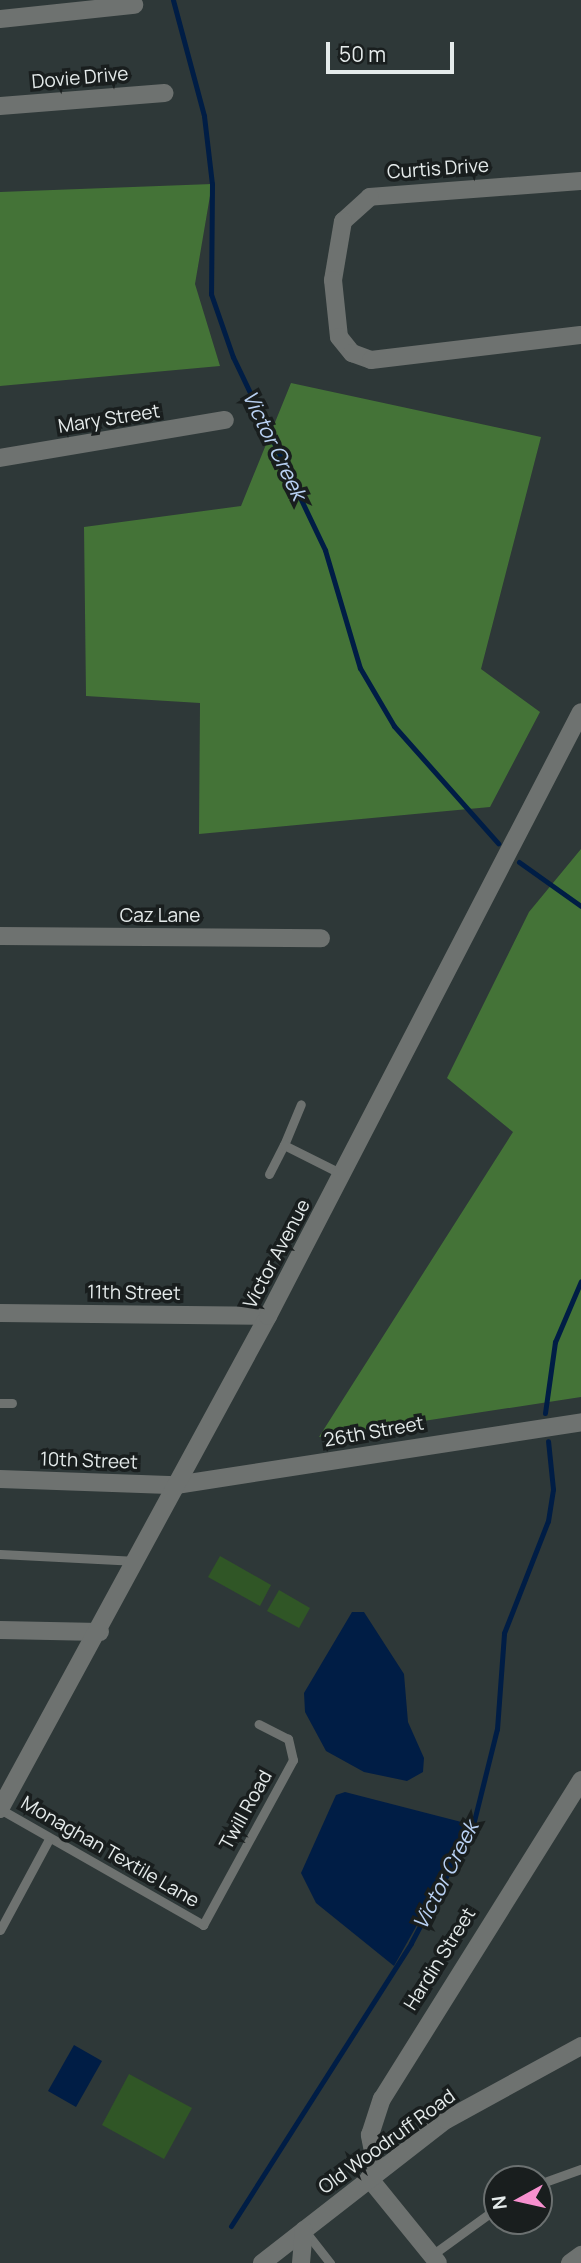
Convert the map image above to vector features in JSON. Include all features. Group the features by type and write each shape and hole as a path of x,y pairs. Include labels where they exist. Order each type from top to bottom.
{"street":[{"path":"0,19 134,5"},
{"name":"Dovie Drive","path":"0,106 164,93"},
{"name":"Curtis Drive","path":"581,181 370,197 343,221 332,280 339,337 352,352 371,360 581,335"},
{"name":"Mary Street","path":"0,458 225,420"},
{"name":"Victor Avenue","path":"0,1809 100,1632 268,1316 581,712"},
{"name":"Caz Lane","path":"0,936 321,938"},
{"name":"11th Street","path":"0,1313 268,1316"},
{"name":"26th Street","path":"176,1485 581,1422"},
{"name":"10th Street","path":"0,1479 176,1485"},
{"path":"0,1630 100,1632"},
{"name":"Hardin Street","path":"373,2175 370,2135 382,2099 581,1780"},
{"name":"Old Woodruff Road","path":"262,2263 446,2120 581,2046"},
{"path":"373,2175 435,2259"},
{"path":"301,2263 304,2230"},
{"path":"570,2263 581,2256"}],"lane":[{"path":"269,1174 302,1104"},
{"path":"284,1145 342,1174"},
{"path":"0,1403 12,1403"},
{"path":"0,1554 137,1561"},
{"name":"Twill Road","path":"203,1925 293,1760 288,1739 259,1724"},
{"name":"Monaghan Textile Lane","path":"0,1809 48,1841 203,1925"},
{"path":"0,1930 48,1841"},
{"path":"553,2179 581,2169"},
{"path":"435,2259 483,2220"},
{"path":"304,2230 330,2263"}],"green space":[{"path":"212,184 195,284 220,366 0,386 0,192"},
{"path":"291,383 541,437 481,669 540,712 490,807 199,834 200,703 86,696 84,527 241,506"},
{"path":"581,849 581,1397 319,1437 513,1132 447,1078 529,912"},
{"path":"220,1556 271,1585 260,1606 208,1577"},
{"path":"279,1590 310,1608 299,1628 267,1611"},
{"path":"129,2074 192,2108 164,2159 102,2125"}],"water":[{"path":"352,1612 364,1612 404,1674 408,1722 424,1758 423,1772 407,1781 364,1772 326,1751 305,1712 304,1693"},
{"path":"345,1792 473,1825 394,1966 316,1903 301,1873 336,1795"},
{"path":"74,2045 102,2061 76,2107 48,2091"}],"waterway":[{"name":"Victor Creek","path":"173,0 204,116 212,184 211,294 233,357 325,550 360,668 394,726 498,843"},
{"name":"Victor Creek","path":"519,862 581,906"},
{"name":"Victor Creek","path":"545,1413 555,1342 581,1281"},
{"name":"Victor Creek","path":"231,2226 411,1943 473,1825 497,1729 504,1633 548,1521 553,1489 548,1441"}]}
